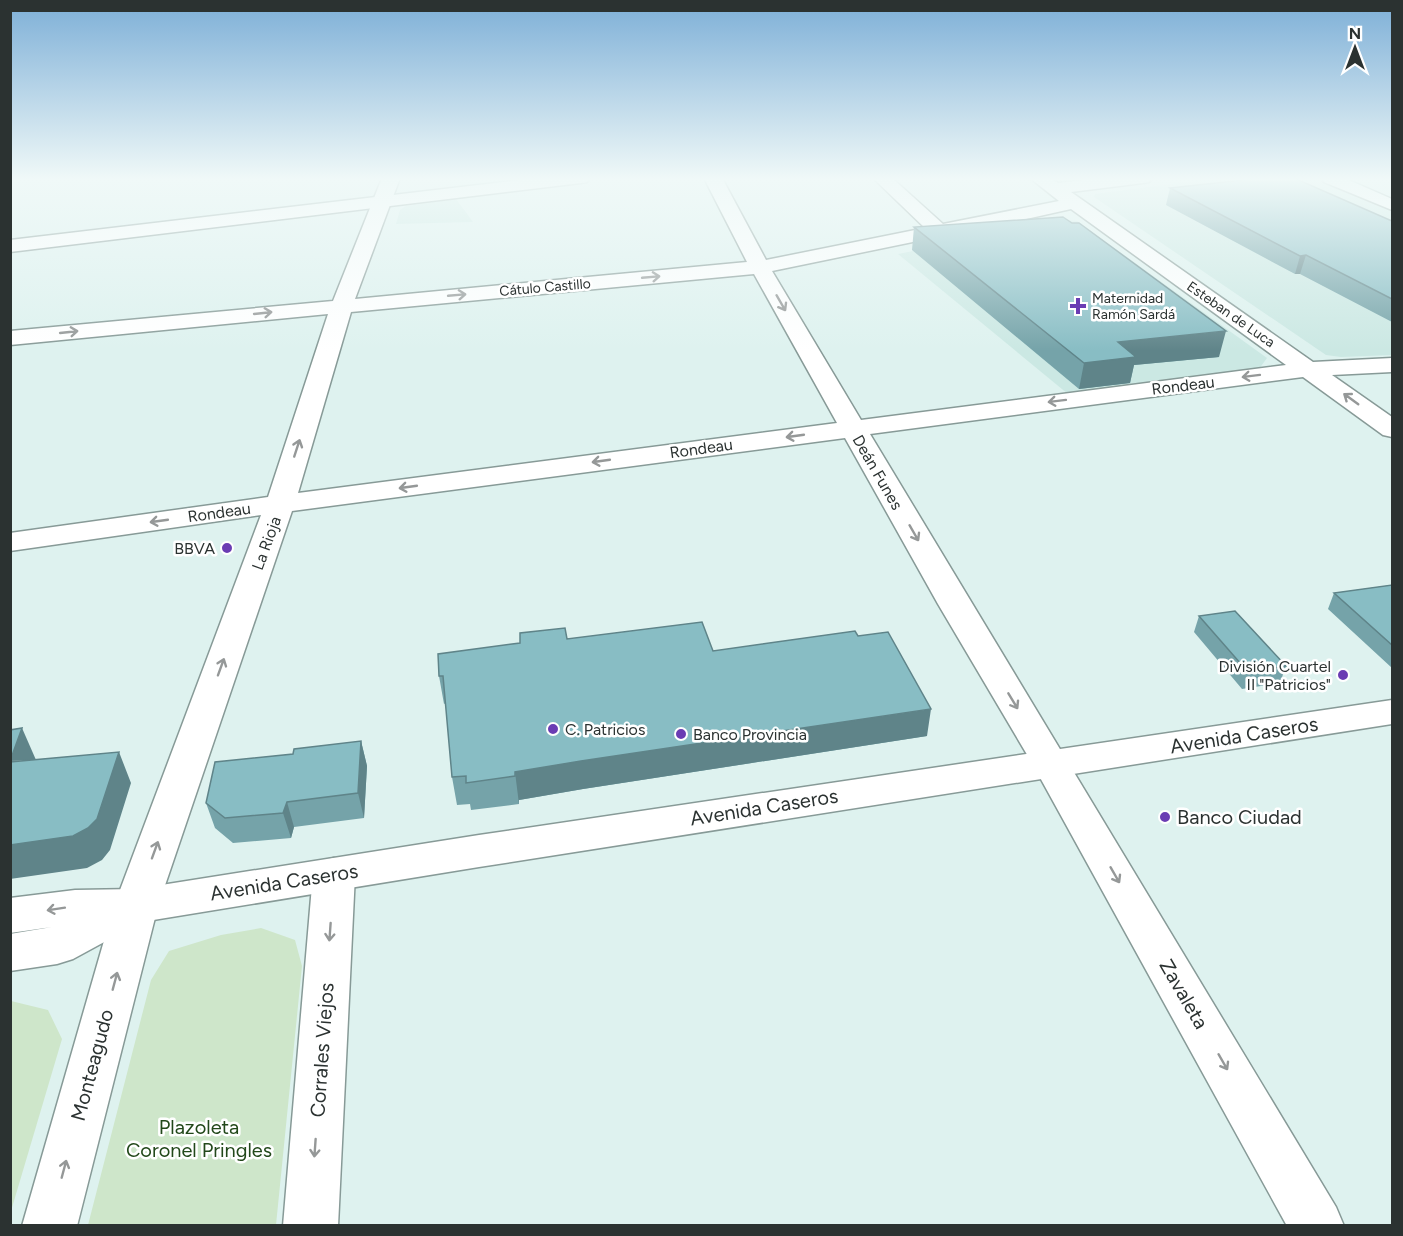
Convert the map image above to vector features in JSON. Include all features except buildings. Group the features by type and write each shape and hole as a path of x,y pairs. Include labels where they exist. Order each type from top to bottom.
{"street":[{"path":"10,246 82,236"},
{"name":"La Rioja","path":"135,906 280,504 342,306 369,236"},
{"name":"Deán Funes","path":"743,236 853,428 1051,763"},
{"name":"Cátulo Castillo","path":"10,338 760,267 922,236"},
{"name":"Esteban de Luca","path":"1120,236 1392,429"},
{"name":"Rondeau","path":"10,542 280,504 1309,369 1392,365"},
{"name":"Avenida Caseros","path":"10,916 75,907 135,906 1051,763 1390,715"},
{"name":"Zavaleta","path":"1051,763 1317,1226"},
{"name":"Corrales Viejos","path":"310,1226 334,874"},
{"name":"Avenida Caseros","path":"10,953 57,946 135,906"},
{"name":"Monteagudo","path":"49,1226 135,906"}],"shaded area":[{"name":"Maternidad Ramón Sardá","path":"990,236 1097,236 1267,358 1259,369 1068,394 898,254"},
{"path":"1151,236 1392,236 1392,355 1341,357 1326,355"}],"green space":[{"name":"Plazoleta Coronel Pringles","path":"261,928 295,940 302,966 276,1225 88,1225 151,980 169,951 221,935"},
{"path":"11,1001 48,1010 62,1039 11,1211"}],"place":[{"name":"Maternidad Ramón Sardá","path":"1078,306"},
{"name":"BBVA","path":"227,548"},
{"name":"División Cuartel II \"Patricios\"","path":"1343,675"},
{"name":"C. Patricios","path":"553,729"},
{"name":"Banco Provincia","path":"681,734"},
{"name":"Banco Ciudad","path":"1165,817"}]}
